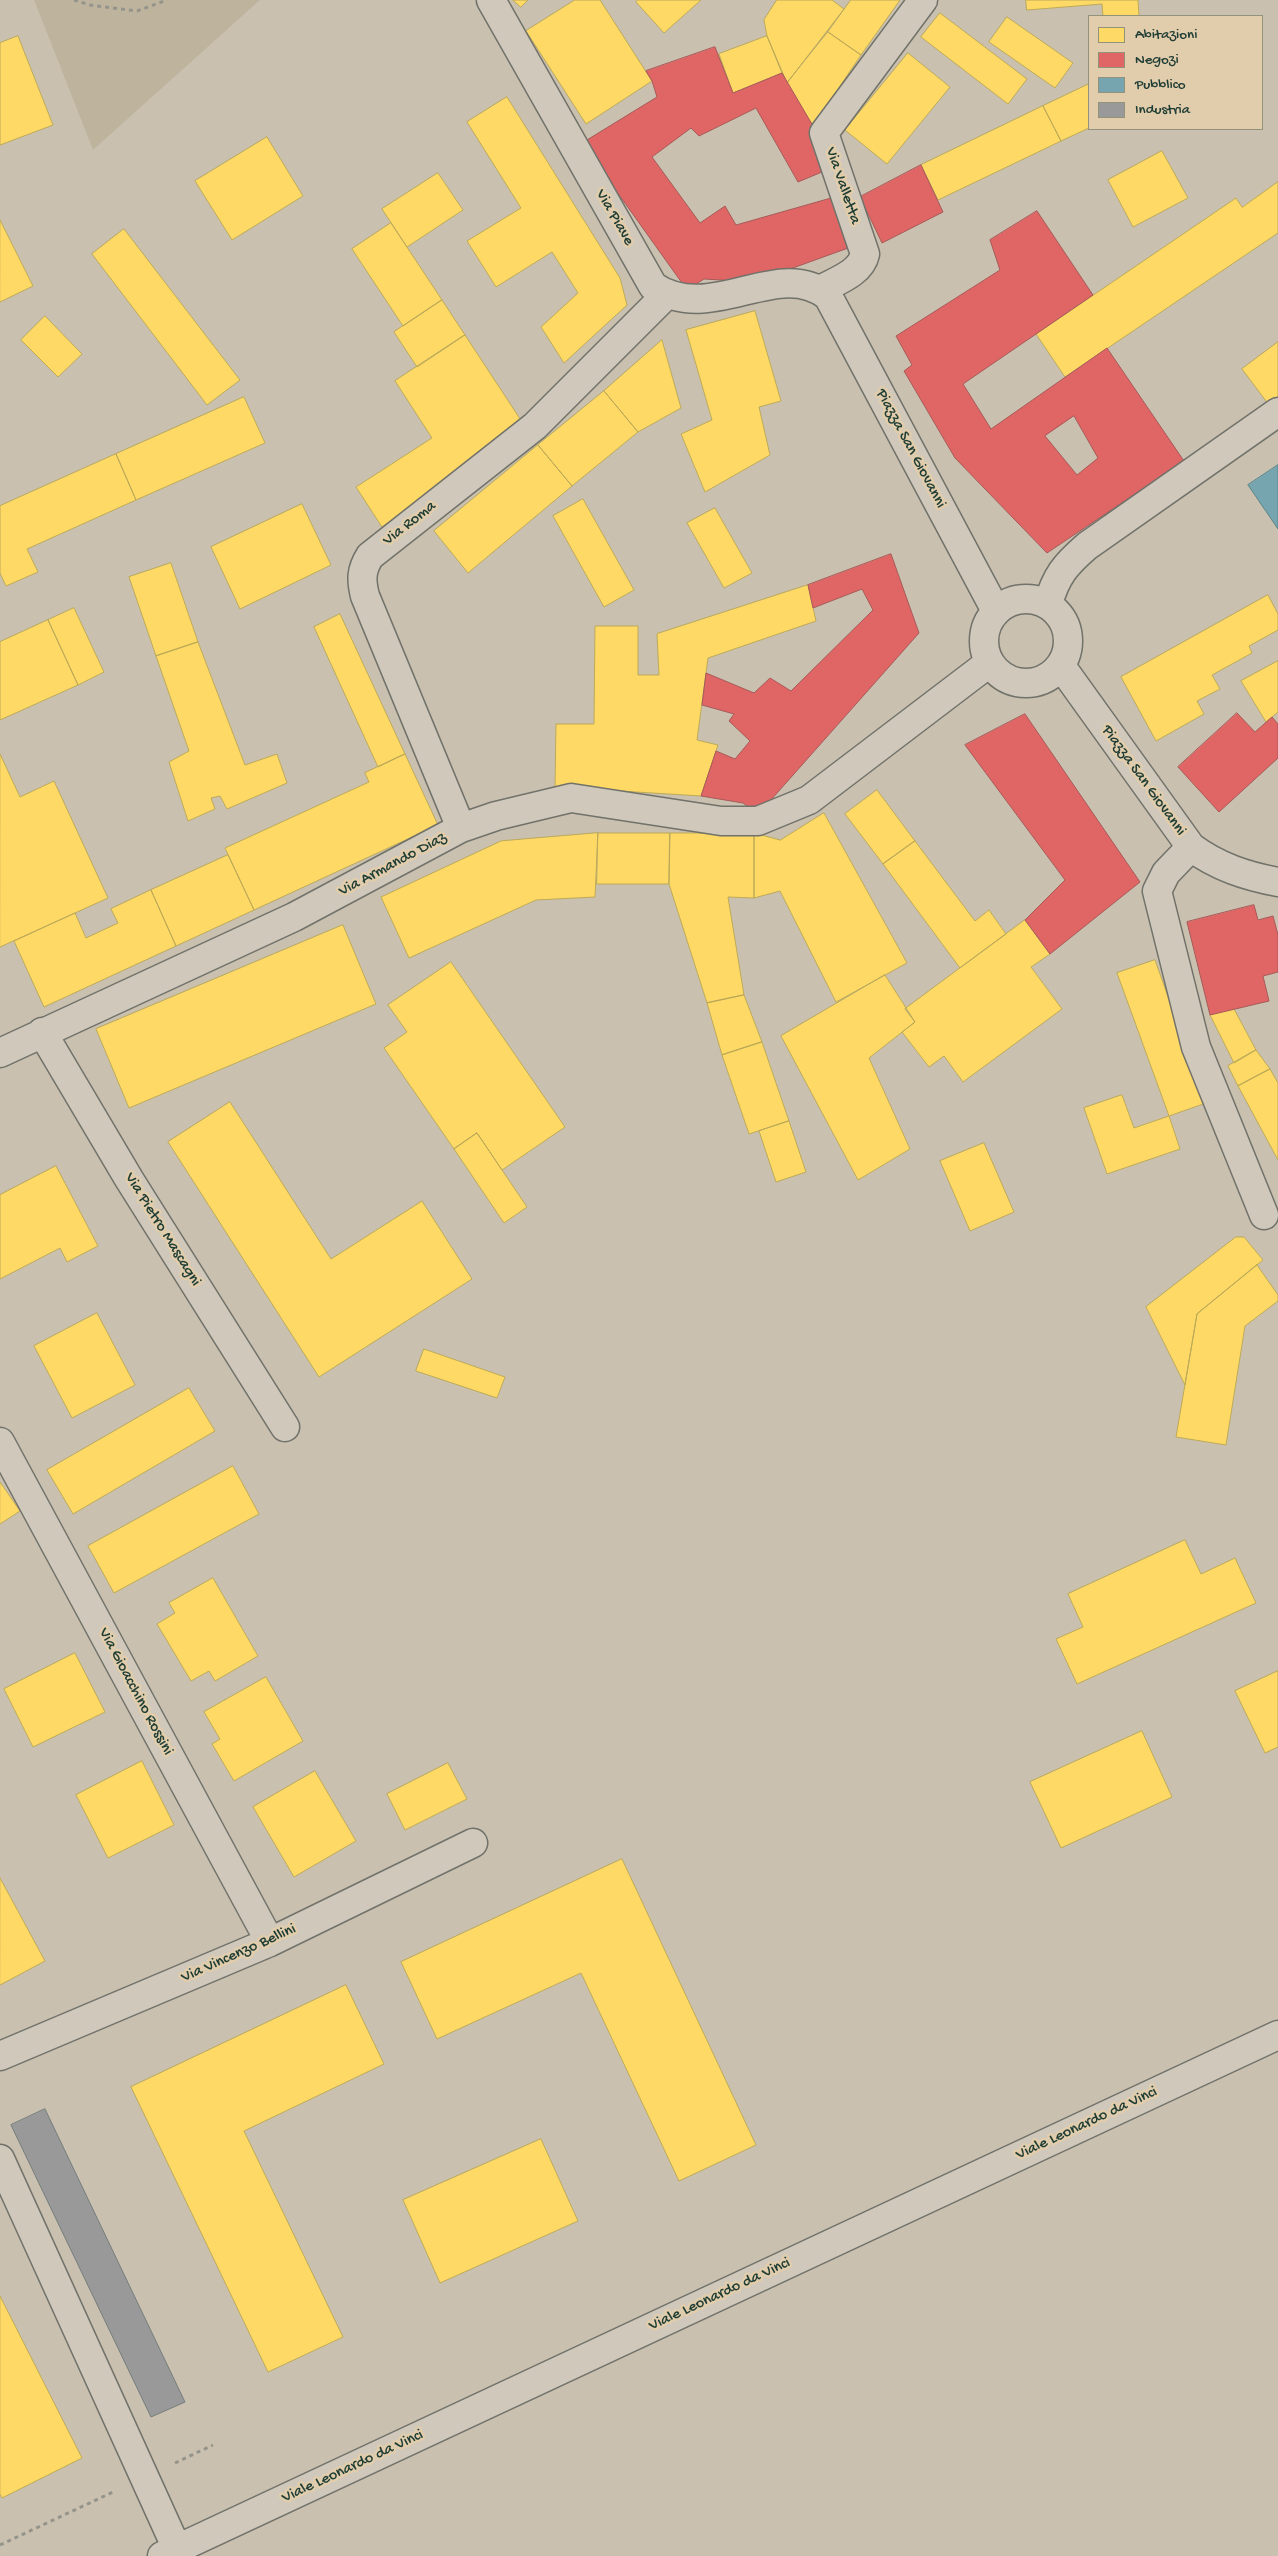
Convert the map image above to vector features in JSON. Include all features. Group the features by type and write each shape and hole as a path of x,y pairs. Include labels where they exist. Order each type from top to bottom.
{"street":[{"name":"Via Piave","path":"491,0 653,286 666,295"},
{"name":"Via Valletta","path":"820,290 858,268 863,262 865,254 824,133 923,0"},
{"path":"666,295 686,300 706,299 782,284 799,284 820,290"},
{"name":"Piazza San Giovanni","path":"820,290 834,305 996,611"},
{"name":"Via Roma","path":"461,828 365,596 361,581 363,566 370,556 535,426 666,295"},
{"path":"1048,604 1054,584 1066,564 1087,546 1278,412"},
{"path":"1021,599 1048,604 1058,613 1066,625 1068,646 1061,666 1051,676 1038,681 1024,683 1011,680 999,674 989,663 984,650 984,636 988,623 996,611 1007,603 1021,599"},
{"name":"Via Armando Diaz","path":"0,1053 294,917 461,828 531,806 571,798 720,821 758,821 809,800 989,663"},
{"name":"Piazza San Giovanni","path":"1061,666 1191,847"},
{"path":"1264,1215 1196,1047 1157,891 1166,873 1191,847 1205,858 1243,875 1278,882"},
{"name":"Via Pietro Mascagni","path":"42,1032 129,1179 285,1427"},
{"name":"Via Gioacchino Rossini","path":"0,1442 270,1942"},
{"name":"Via Vincenzo Bellini","path":"0,2056 270,1942 473,1843"},
{"name":"Viale Leonardo da Vinci","path":"170,2552 1278,2036"},
{"path":"0,2159 145,2477 170,2552"}],"path":[{"path":"74,0 90,5 137,11 167,0"},
{"path":"0,2545 212,2445"}],"shaded area":[{"path":"34,0 260,0 93,150"}],"building: Abitazioni":[{"path":"513,0 528,0 521,7"},
{"path":"575,0 600,0 652,81 586,124 526,31"},
{"path":"638,0 701,0 664,33 636,2"},
{"path":"777,0 832,0 844,9 787,83 767,36 764,20"},
{"path":"851,0 900,0 861,55 828,32"},
{"path":"1026,0 1138,0 1139,15 1103,15 1102,4 1027,10"},
{"path":"940,13 1027,79 1008,104 921,37"},
{"path":"1007,17 1073,63 1055,88 989,42"},
{"path":"828,32 861,55 813,126 787,83"},
{"path":"18,36 53,125 0,145 0,43"},
{"path":"767,36 782,73 733,93 719,54"},
{"path":"908,53 950,87 887,164 845,130"},
{"path":"1088,84 1088,128 1061,141 1043,106"},
{"path":"507,97 620,278 627,305 564,363 541,327 578,293 552,252 496,287 467,241 521,208 467,122"},
{"path":"1043,106 1061,141 938,200 921,165"},
{"path":"267,137 303,196 232,240 195,181"},
{"path":"1162,151 1188,198 1133,227 1108,180"},
{"path":"438,173 463,210 407,247 382,209"},
{"path":"1278,182 1278,233 1065,377 1036,334 1236,198 1242,207"},
{"path":"0,220 33,286 0,302"},
{"path":"391,223 442,300 403,326 352,249"},
{"path":"124,229 240,380 207,405 92,254"},
{"path":"442,300 465,335 417,367 394,332"},
{"path":"755,311 781,401 759,407 770,455 705,492 681,434 712,420 686,330"},
{"path":"45,316 82,354 58,377 21,340"},
{"path":"465,335 528,431 382,527 356,487 432,438 395,381"},
{"path":"662,340 681,408 638,432 604,391"},
{"path":"1278,342 1278,399 1269,405 1242,369"},
{"path":"604,391 638,432 572,486 538,445"},
{"path":"244,397 265,443 136,500 116,454"},
{"path":"538,445 572,486 468,573 434,531"},
{"path":"116,454 136,500 27,549 38,572 6,586 0,573 0,506"},
{"path":"583,499 634,590 604,607 553,516"},
{"path":"302,504 331,565 240,609 211,547"},
{"path":"715,508 752,573 724,588 687,523"},
{"path":"171,563 198,642 156,656 129,577"},
{"path":"808,585 816,621 708,658 697,740 718,745 701,796 555,787 556,724 594,724 595,626 638,626 638,675 659,675 657,634"},
{"path":"1268,595 1278,614 1278,630 1249,646 1252,653 1212,675 1220,689 1197,701 1204,714 1156,741 1121,677"},
{"path":"74,608 104,672 78,685 48,620"},
{"path":"340,614 405,754 378,767 314,627"},
{"path":"48,620 78,685 0,720 0,642"},
{"path":"198,642 245,765 277,754 287,783 227,809 220,796 211,798 215,809 188,821 169,762 189,751 156,656"},
{"path":"1278,661 1278,712 1266,722 1241,681"},
{"path":"0,754 20,797 54,781 108,898 0,947"},
{"path":"405,754 438,825 254,910 225,848 369,782 365,773"},
{"path":"877,790 915,841 883,864 845,814"},
{"path":"824,813 907,963 836,1002 780,891 754,898 754,833 780,840"},
{"path":"598,833 670,833 669,884 597,884"},
{"path":"598,833 595,897 536,900 409,958 381,897 501,841"},
{"path":"670,833 754,833 754,898 728,897 744,995 707,1003 669,884"},
{"path":"915,841 975,921 989,910 1006,934 960,968 883,864"},
{"path":"228,855 254,910 176,946 151,890"},
{"path":"151,890 176,946 44,1007 14,941 75,913 86,938 118,923 111,909"},
{"path":"1025,920 1050,954 1031,967 1062,1009 963,1082 944,1056 929,1067 902,1032 915,1022 905,1009"},
{"path":"343,925 376,1004 129,1108 96,1029"},
{"path":"1155,960 1206,1103 1169,1116 1117,973"},
{"path":"451,962 565,1127 502,1170 477,1133 454,1149 384,1048 407,1032 388,1005"},
{"path":"885,975 915,1022 869,1058 910,1149 858,1180 781,1036"},
{"path":"744,995 762,1042 722,1055 707,1003"},
{"path":"1234,1009 1256,1050 1234,1063 1210,1015"},
{"path":"762,1042 789,1121 749,1134 722,1055"},
{"path":"1256,1050 1270,1069 1238,1086 1228,1066"},
{"path":"1270,1069 1278,1083 1278,1160 1238,1086"},
{"path":"1122,1095 1134,1128 1169,1116 1180,1149 1107,1174 1084,1108"},
{"path":"230,1102 331,1259 422,1201 472,1279 319,1377 168,1142"},
{"path":"789,1121 806,1172 776,1182 759,1131"},
{"path":"477,1133 527,1207 504,1223 454,1149"},
{"path":"984,1143 1014,1212 970,1231 940,1161"},
{"path":"56,1166 98,1246 67,1262 60,1248 0,1279 0,1195"},
{"path":"1236,1237 1244,1237 1263,1260 1197,1314 1185,1385 1146,1307"},
{"path":"1257,1265 1278,1295 1278,1301 1245,1326 1226,1445 1176,1437 1197,1314"},
{"path":"97,1313 135,1385 72,1418 34,1346"},
{"path":"424,1349 505,1377 497,1398 416,1371"},
{"path":"189,1388 215,1431 73,1514 47,1470"},
{"path":"233,1466 259,1514 114,1593 88,1546"},
{"path":"0,1482 20,1511 0,1524"},
{"path":"1185,1540 1201,1574 1235,1558 1256,1603 1077,1684 1056,1639 1083,1627 1068,1594"},
{"path":"213,1578 258,1656 215,1681 209,1671 191,1681 157,1624 175,1613 169,1603"},
{"path":"75,1653 105,1712 33,1747 4,1689"},
{"path":"1278,1671 1278,1747 1265,1753 1235,1691"},
{"path":"266,1677 303,1741 234,1781 212,1744 220,1739 204,1712"},
{"path":"1142,1731 1172,1797 1061,1848 1030,1782"},
{"path":"142,1761 174,1825 108,1858 76,1795"},
{"path":"448,1763 467,1799 405,1830 387,1794"},
{"path":"315,1771 356,1841 294,1877 253,1807"},
{"path":"622,1859 756,2145 679,2181 581,1973 437,2039 401,1962"},
{"path":"0,1878 45,1961 0,1985"},
{"path":"346,1985 384,2064 244,2131 343,2337 268,2372 131,2087"},
{"path":"541,2139 578,2221 440,2283 403,2200"},
{"path":"0,2296 82,2458 2,2498 0,2494"}],"building: Negozi":[{"path":"715,47 733,93 782,73 813,126 829,169 798,182 756,108 699,136 691,128 652,157 700,223 725,206 736,225 831,198 851,247 754,282 704,279 687,290 582,143 657,97 652,81 646,71"},
{"path":"921,165 943,212 882,243 860,197"},
{"path":"1037,211 1093,295 963,384 991,429 1107,348 1184,461 1047,553 955,458 904,371 912,365 896,336 1000,270 990,240","holes":["1074,416 1098,458 1077,475 1045,436"]},
{"path":"891,554 919,633 762,810 750,808 743,803 701,796 716,751 735,759 750,741 729,721 734,714 702,705 706,673 754,693 770,678 791,691 873,610 862,589 813,608 808,585"},
{"path":"1237,713 1255,732 1272,717 1278,724 1278,758 1219,812 1178,767"},
{"path":"1025,714 1140,882 1050,954 1025,920 1065,880 965,745"},
{"path":"1254,905 1258,920 1273,916 1278,935 1278,972 1263,976 1269,1001 1210,1015 1187,922"}],"building: Pubblico":[{"path":"1278,465 1278,529 1248,485"}],"building: Industria":[{"path":"45,2109 185,2402 151,2417 11,2125"}]}
